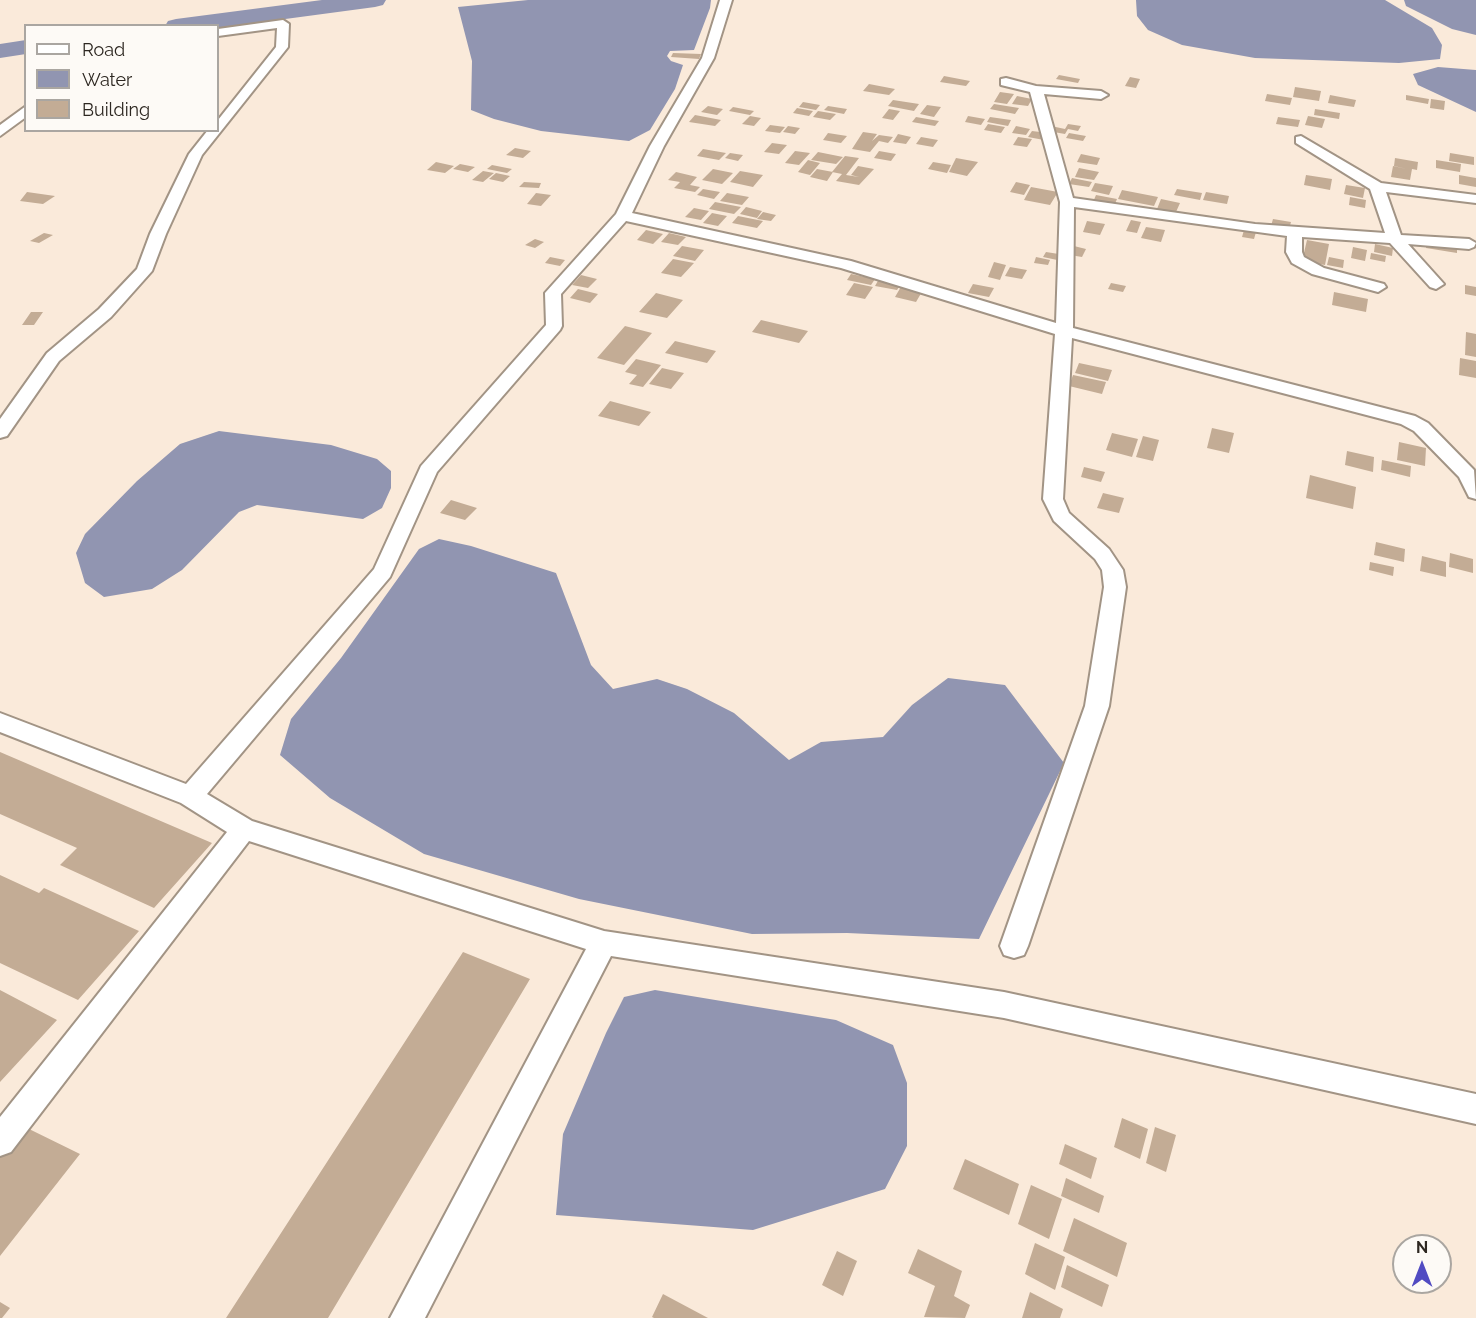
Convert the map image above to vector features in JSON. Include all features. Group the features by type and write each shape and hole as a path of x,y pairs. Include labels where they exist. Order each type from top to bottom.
{"street":[{"path":"190,796 383,572 428,470 554,326 553,292 622,216 657,146 708,58 726,0"},
{"path":"219,32 283,24 282,47 219,126"},
{"path":"1006,81 1036,90 1101,95"},
{"path":"1014,946 1097,706 1115,587 1112,570 1102,554 1061,516 1053,499 1064,331 1067,202 1036,90"},
{"path":"0,132 24,112"},
{"path":"0,432 53,357 105,313 144,270 158,234 196,154 214,132"},
{"path":"1301,140 1377,187 1476,199"},
{"path":"1377,187 1394,238 1436,284"},
{"path":"1067,202 1211,224 1295,233 1469,244"},
{"path":"622,216 844,264 1064,331 1407,420 1421,427 1467,474 1476,493"},
{"path":"1295,233 1294,252 1298,260 1318,271 1378,287"},
{"path":"0,722 190,796 244,829 604,943 1004,1005 1476,1109"},
{"path":"0,1141 244,829"},
{"path":"407,1318 604,943"}],"water":[{"path":"528,0 711,0 694,50 670,51 667,56 671,61 683,65 675,89 650,130 629,141 541,131 494,119 471,110 472,61 458,7"},
{"path":"1136,0 1385,0 1432,28 1442,45 1440,59 1399,63 1255,58 1182,45 1148,30 1137,16"},
{"path":"1404,0 1476,0 1476,35 1452,29 1406,6"},
{"path":"1438,67 1476,70 1476,112 1418,85 1413,74"},
{"path":"219,431 331,445 377,459 391,471 391,488 382,508 363,519 257,505 239,512 182,570 152,589 104,597 85,583 76,553 85,534 137,481 180,444"},
{"path":"439,539 471,546 556,573 591,665 613,689 657,679 687,689 734,713 789,760 821,742 883,737 912,705 948,678 1005,685 1064,763 979,939 847,933 752,934 579,899 424,854 330,798 280,755 291,719 341,658 419,549"},
{"path":"655,990 836,1020 893,1045 907,1083 907,1146 885,1189 753,1230 556,1215 563,1134 606,1033 624,997"}],"building":[{"path":"673,53 701,54 699,59 671,57"},
{"path":"1059,75 1080,79 1078,83 1056,79"},
{"path":"944,76 970,81 966,86 940,82"},
{"path":"1130,77 1140,79 1136,88 1125,86"},
{"path":"869,84 895,89 889,95 863,91"},
{"path":"1295,87 1321,91 1319,101 1293,97"},
{"path":"1000,92 1014,94 1007,104 994,102"},
{"path":"1267,94 1292,98 1290,105 1265,101"},
{"path":"1330,95 1356,100 1354,107 1328,103"},
{"path":"1406,95 1429,99 1428,104 1406,100"},
{"path":"1017,96 1032,99 1028,106 1012,104"},
{"path":"1431,99 1445,101 1444,110 1430,108"},
{"path":"893,100 919,104 914,111 888,106"},
{"path":"803,102 820,105 816,110 799,107"},
{"path":"994,104 1019,108 1015,114 990,109"},
{"path":"927,105 941,107 934,117 920,114"},
{"path":"708,106 723,109 717,115 701,112"},
{"path":"828,106 847,109 844,114 824,110"},
{"path":"733,107 754,111 750,115 729,111"},
{"path":"797,108 813,111 809,116 793,113"},
{"path":"889,109 900,111 893,120 882,118"},
{"path":"1315,109 1340,113 1339,119 1314,115"},
{"path":"818,111 836,114 830,120 813,117"},
{"path":"695,115 721,120 715,126 689,122"},
{"path":"750,116 761,118 754,126 742,124"},
{"path":"968,116 985,119 981,125 965,122"},
{"path":"1308,116 1325,119 1322,128 1305,125"},
{"path":"916,117 939,121 935,126 912,122"},
{"path":"990,117 1011,120 1008,126 987,122"},
{"path":"1278,117 1300,120 1298,127 1276,124"},
{"path":"988,124 1005,127 1001,133 984,130"},
{"path":"1068,124 1081,126 1078,131 1068,129 1065,134 1048,131 1051,126 1065,129"},
{"path":"770,125 785,127 780,133 765,131"},
{"path":"788,126 800,128 795,134 783,132"},
{"path":"1016,126 1030,129 1026,135 1012,133"},
{"path":"1032,131 1048,133 1044,140 1028,137"},
{"path":"863,132 877,134 872,141 879,135 893,137 888,143 879,141 870,152 852,149"},
{"path":"828,133 847,136 841,143 823,140"},
{"path":"1069,133 1086,136 1083,141 1066,138"},
{"path":"898,134 911,137 906,144 893,142"},
{"path":"921,137 938,140 933,147 916,144"},
{"path":"1018,137 1032,139 1027,147 1013,145"},
{"path":"772,143 787,145 779,154 764,152"},
{"path":"515,148 531,151 523,158 506,155"},
{"path":"703,149 726,153 719,160 697,156"},
{"path":"795,151 810,153 799,165 785,163"},
{"path":"879,151 896,154 891,161 874,158"},
{"path":"818,152 843,157 836,164 811,160"},
{"path":"730,153 743,155 738,161 725,158"},
{"path":"1450,153 1474,157 1474,165 1449,161"},
{"path":"1081,154 1100,158 1097,165 1077,162"},
{"path":"845,156 859,158 846,175 859,177 851,175 858,166 874,169 859,185 836,181 842,174 832,172"},
{"path":"956,158 978,162 967,176 949,172"},
{"path":"1395,158 1418,162 1417,170 1412,169 1410,180 1391,177 1393,166 1407,169 1394,166"},
{"path":"808,160 820,163 810,175 798,172"},
{"path":"1436,160 1461,164 1460,172 1436,168"},
{"path":"436,162 454,166 445,173 427,170"},
{"path":"933,162 951,165 947,173 928,169"},
{"path":"460,164 475,167 468,172 453,169"},
{"path":"492,165 512,169 507,173 487,169"},
{"path":"1079,168 1099,172 1094,180 1075,177"},
{"path":"713,169 733,173 722,184 702,180"},
{"path":"817,169 833,172 827,181 810,177"},
{"path":"483,171 494,173 483,182 472,180"},
{"path":"740,171 763,175 753,187 730,182"},
{"path":"676,172 697,177 690,185 700,187 695,192 674,188 680,182 668,180"},
{"path":"496,173 510,176 503,182 489,179"},
{"path":"1306,175 1332,179 1330,190 1304,185"},
{"path":"1459,175 1476,178 1476,187 1459,184"},
{"path":"1072,178 1092,182 1089,187 1069,184"},
{"path":"524,182 541,183 539,188 519,187"},
{"path":"1016,182 1030,185 1024,195 1010,192"},
{"path":"1095,183 1113,186 1109,195 1091,191"},
{"path":"1346,185 1365,188 1363,198 1344,194"},
{"path":"1031,187 1058,192 1050,205 1024,200"},
{"path":"703,189 720,192 714,199 697,195"},
{"path":"1177,189 1202,193 1200,200 1174,195"},
{"path":"1122,190 1158,197 1154,206 1118,199"},
{"path":"27,192 55,196 43,204 20,201"},
{"path":"1206,192 1229,196 1227,204 1203,200"},
{"path":"536,193 551,195 541,206 527,204"},
{"path":"727,193 749,197 742,205 720,201"},
{"path":"1096,195 1117,199 1114,206 1093,202"},
{"path":"1350,197 1366,200 1365,208 1349,205"},
{"path":"1161,199 1180,203 1176,212 1157,209"},
{"path":"715,202 741,207 734,214 709,209"},
{"path":"746,207 762,211 757,218 740,214"},
{"path":"694,208 709,211 701,220 685,217"},
{"path":"763,212 776,215 771,221 757,219"},
{"path":"712,213 727,216 718,226 703,223"},
{"path":"738,216 763,221 757,228 732,223"},
{"path":"1273,219 1291,222 1289,229 1271,226"},
{"path":"1131,220 1141,222 1137,233 1126,231"},
{"path":"1087,221 1105,224 1100,235 1083,232"},
{"path":"1146,227 1165,230 1161,242 1141,238"},
{"path":"646,230 663,234 653,244 637,240"},
{"path":"1244,230 1256,232 1254,239 1242,237"},
{"path":"44,233 53,235 39,243 30,241"},
{"path":"669,233 686,237 678,245 661,242"},
{"path":"535,239 544,242 535,248 525,245"},
{"path":"1307,240 1329,244 1325,265 1302,261"},
{"path":"1427,241 1457,247 1457,253 1426,248"},
{"path":"1375,244 1393,248 1392,256 1374,252"},
{"path":"682,246 704,250 695,261 673,256"},
{"path":"1074,246 1086,249 1082,257 1070,255"},
{"path":"1353,247 1367,250 1365,261 1351,258"},
{"path":"1046,252 1065,255 1062,261 1043,257"},
{"path":"1371,253 1386,256 1385,262 1370,259"},
{"path":"550,257 565,260 560,266 545,263"},
{"path":"1036,257 1050,260 1048,265 1034,263"},
{"path":"1329,257 1344,260 1343,268 1327,265"},
{"path":"673,259 694,263 681,277 661,273"},
{"path":"994,262 1006,265 1000,280 988,277"},
{"path":"1010,267 1027,270 1022,279 1005,276"},
{"path":"851,274 875,279 871,285 847,280"},
{"path":"581,275 597,279 588,288 572,285"},
{"path":"879,279 901,284 897,290 875,286"},
{"path":"854,283 873,287 865,299 846,295"},
{"path":"1111,283 1126,286 1123,292 1108,289"},
{"path":"973,284 994,288 989,297 968,293"},
{"path":"902,285 923,290 916,302 895,297"},
{"path":"1465,285 1476,287 1476,296 1465,294"},
{"path":"578,289 598,294 590,303 570,298"},
{"path":"1334,292 1368,299 1366,312 1332,305"},
{"path":"656,293 683,300 667,318 639,312"},
{"path":"31,312 43,312 34,325 22,325"},
{"path":"761,320 808,331 799,343 752,332"},
{"path":"625,326 652,333 624,365 597,358"},
{"path":"1466,332 1476,334 1476,357 1465,355"},
{"path":"675,341 716,351 707,363 665,353"},
{"path":"1460,358 1476,361 1476,378 1459,375"},
{"path":"636,359 661,365 643,387 629,384 637,375 625,372"},
{"path":"1079,363 1112,370 1108,381 1075,373"},
{"path":"662,368 684,373 671,389 649,384"},
{"path":"1073,375 1106,382 1102,394 1069,386"},
{"path":"610,401 651,412 639,426 598,416"},
{"path":"1212,428 1234,433 1229,453 1207,448"},
{"path":"1112,433 1138,439 1132,457 1106,450"},
{"path":"1143,436 1159,440 1153,461 1136,457"},
{"path":"1399,442 1426,448 1425,466 1397,460"},
{"path":"1347,451 1374,457 1373,472 1345,465"},
{"path":"1382,460 1411,466 1410,477 1381,470"},
{"path":"1084,467 1105,472 1101,482 1081,477"},
{"path":"1310,475 1356,487 1353,509 1306,498"},
{"path":"1103,493 1124,498 1119,513 1097,508"},
{"path":"451,500 477,508 465,520 440,513"},
{"path":"1376,542 1405,549 1404,562 1374,555"},
{"path":"1450,553 1473,559 1473,573 1449,567"},
{"path":"1422,556 1446,562 1446,577 1420,571"},
{"path":"1370,562 1394,567 1393,576 1369,570"},
{"path":"0,752 212,843 154,908 60,865 77,848 0,814"},
{"path":"0,875 39,893 44,888 139,931 78,1000 0,963"},
{"path":"463,952 530,979 328,1318 226,1318"},
{"path":"0,990 57,1020 0,1082"},
{"path":"1122,1118 1148,1129 1140,1159 1114,1147"},
{"path":"25,1127 80,1154 0,1256 0,1157"},
{"path":"1155,1127 1176,1135 1166,1172 1146,1163"},
{"path":"1065,1144 1097,1158 1091,1179 1059,1164"},
{"path":"965,1159 1019,1184 1009,1215 953,1189"},
{"path":"1066,1178 1104,1196 1099,1213 1061,1196"},
{"path":"1031,1185 1062,1199 1049,1239 1018,1224"},
{"path":"1074,1218 1127,1243 1117,1277 1063,1251"},
{"path":"1035,1243 1065,1257 1055,1290 1025,1274"},
{"path":"918,1249 962,1271 954,1296 970,1305 965,1318 924,1317 935,1286 908,1273"},
{"path":"837,1251 857,1261 843,1296 822,1285"},
{"path":"1067,1265 1109,1285 1102,1307 1061,1287"},
{"path":"1030,1292 1063,1309 1060,1318 1022,1318"},
{"path":"663,1294 708,1318 652,1317"},
{"path":"0,1302 10,1308 2,1318 0,1318"}],"waterway":[{"path":"191,24 375,0"},
{"path":"0,51 24,47"}]}
